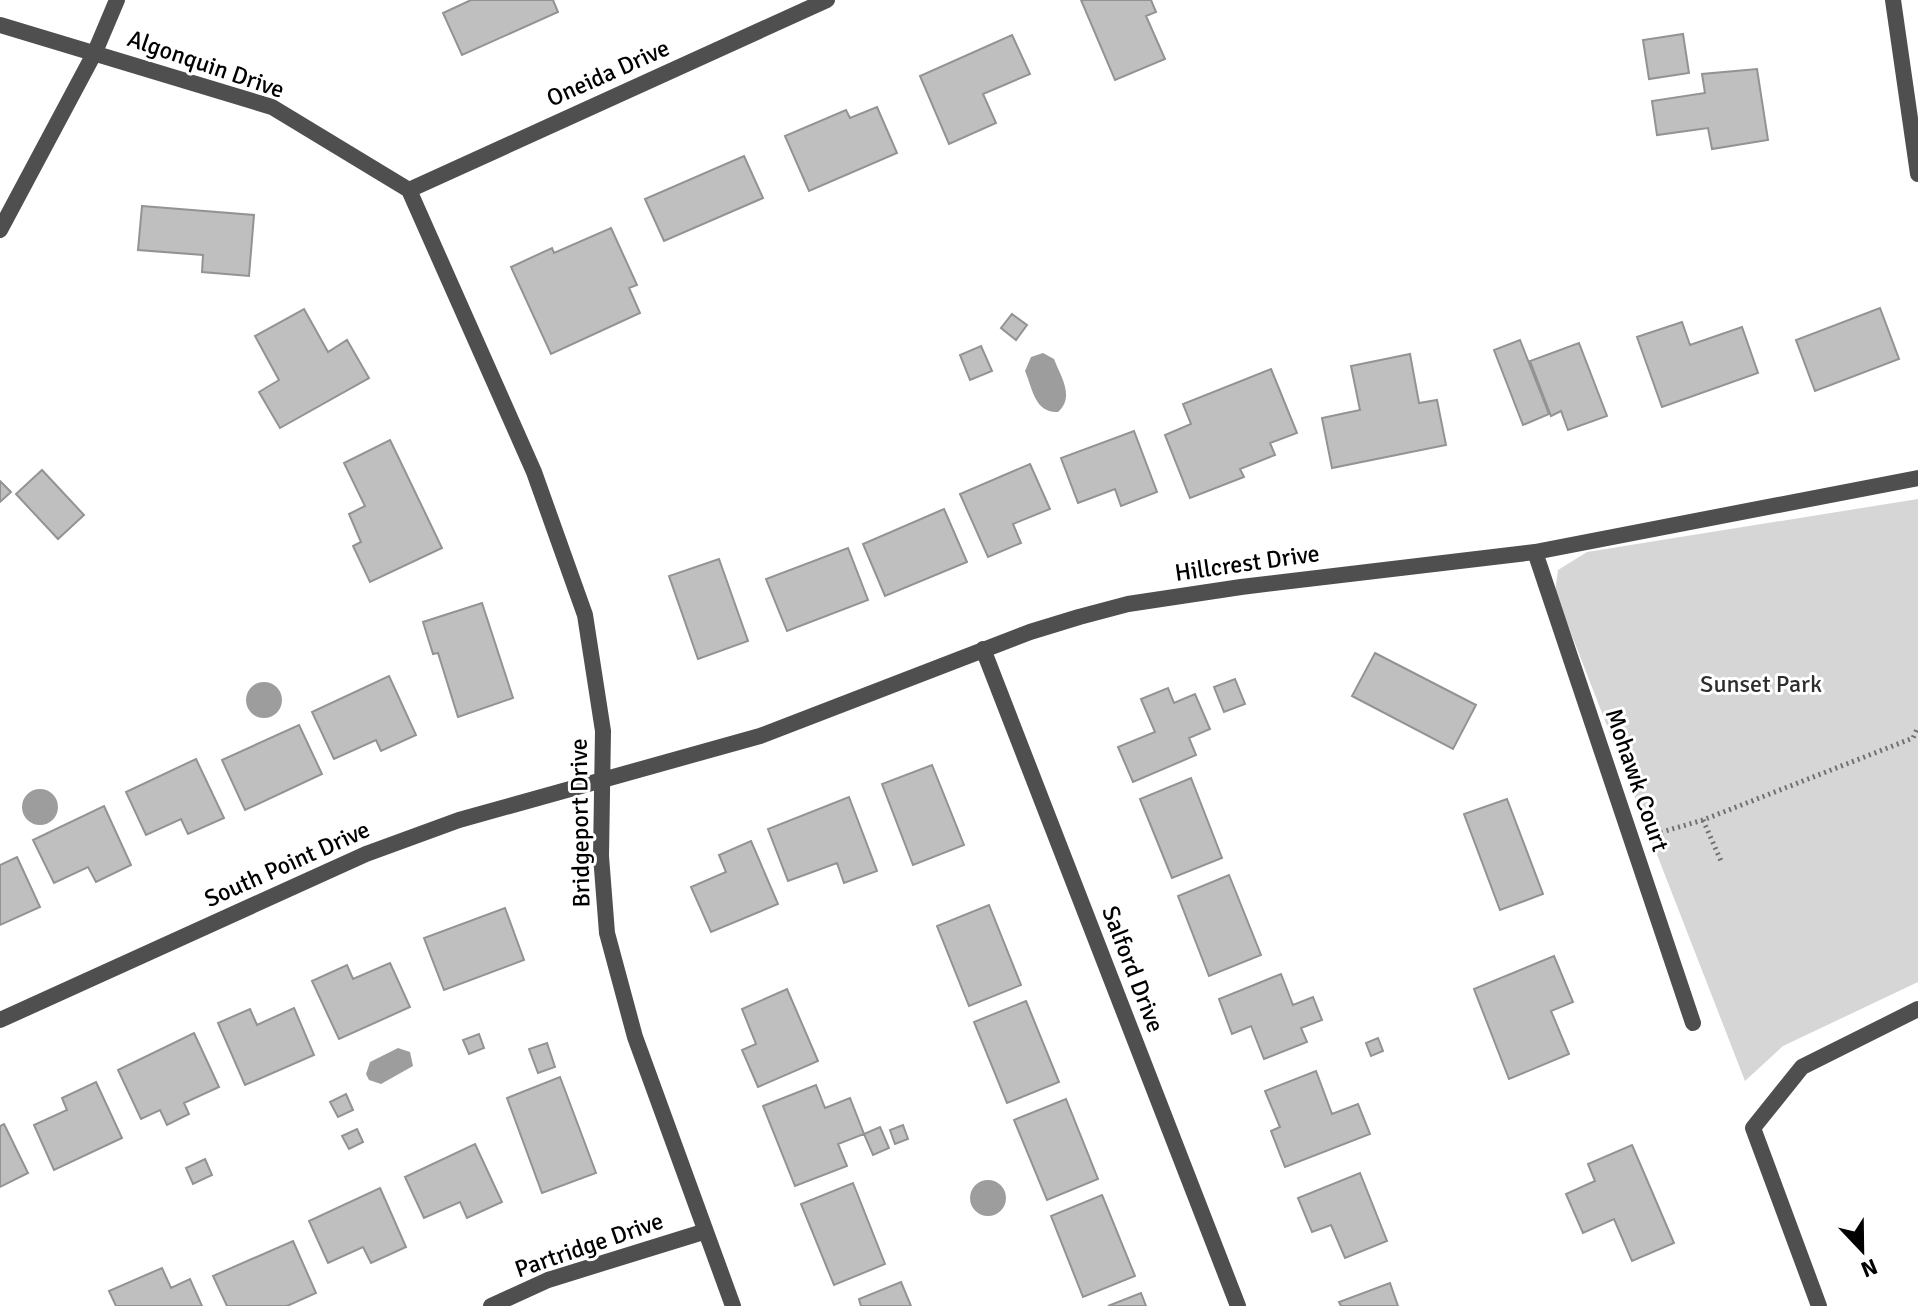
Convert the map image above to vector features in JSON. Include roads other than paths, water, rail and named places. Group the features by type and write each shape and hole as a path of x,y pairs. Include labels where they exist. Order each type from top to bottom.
{"street":[{"path":"0,230 95,52 117,0"},
{"name":"Oneida Drive","path":"409,190 827,0"},
{"path":"1893,0 1918,174"},
{"name":"Algonquin Drive","path":"0,25 272,107 409,190"},
{"name":"Bridgeport Drive","path":"409,190 534,472 585,615 603,731 601,856 607,933 631,1025 703,1232 733,1306"},
{"name":"Hillcrest Drive","path":"603,778 760,736 983,649 1067,620 1128,604 1378,569 1535,552 1918,478"},
{"name":"Mohawk Court","path":"1535,552 1693,1023"},
{"name":"Salford Drive","path":"983,649 1238,1306"},
{"name":"South Point Drive","path":"0,1020 366,854 459,820 603,778"},
{"path":"1819,1306 1753,1128 1802,1067 1918,1009"},
{"name":"Partridge Drive","path":"491,1306 548,1280 703,1232"}],"park label":[{"name":"Sunset Park","path":"1761,684"}]}
